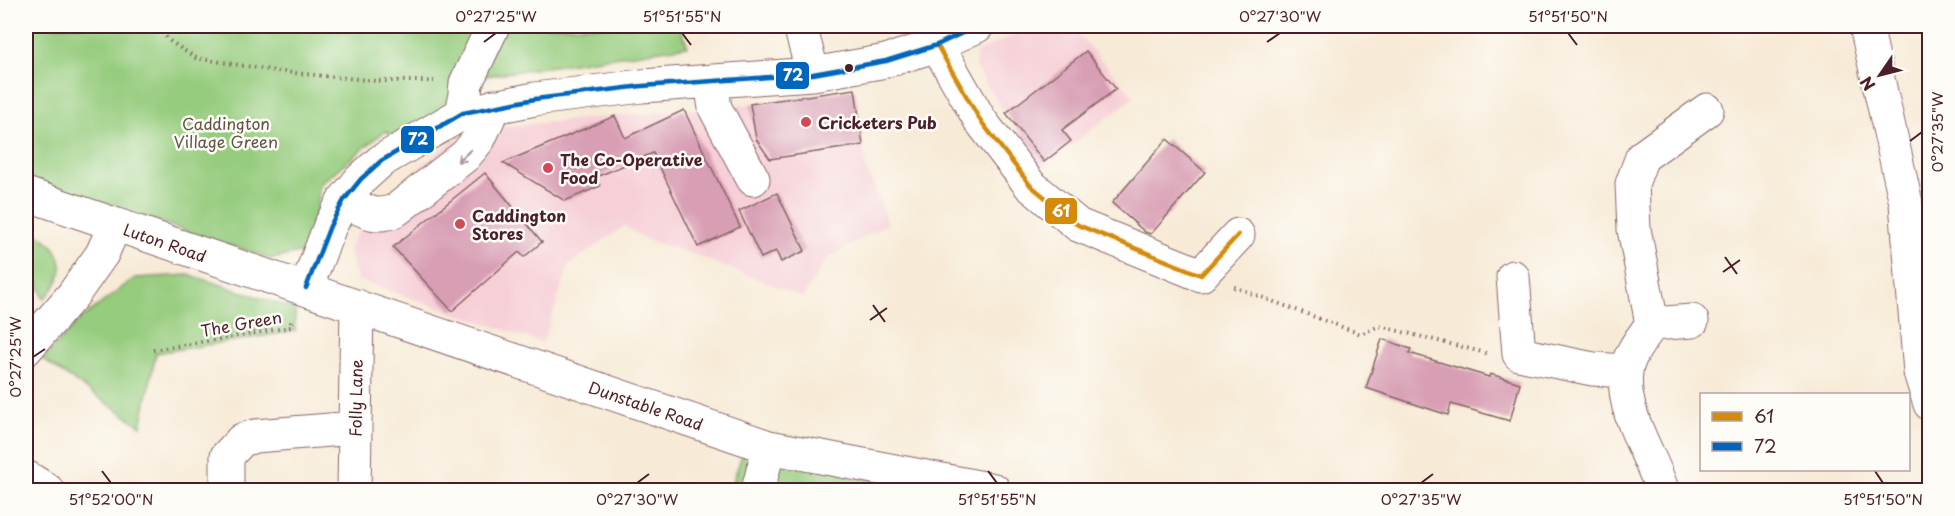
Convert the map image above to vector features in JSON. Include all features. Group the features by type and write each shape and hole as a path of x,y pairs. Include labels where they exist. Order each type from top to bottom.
{"street":[{"path":"344,200 370,214 386,216 465,156 479,139 478,110 466,83 493,26"},
{"path":"800,26 813,74"},
{"path":"299,286 344,200 381,161 478,110 630,88 813,74 886,61 937,45 977,26"},
{"path":"1866,26 1918,203 1920,372 1929,404"},
{"path":"937,45 980,120 1030,185 1078,225 1201,276 1238,235"},
{"path":"711,81 716,108 753,179"},
{"path":"1662,490 1641,441 1627,399 1626,371 1636,347 1652,324 1634,229 1632,184 1642,157 1707,110"},
{"name":"Luton Road","path":"26,194 299,286"},
{"path":"26,349 73,295 102,254 115,225"},
{"path":"1513,277 1506,354 1593,369 1626,371"},
{"name":"Dunstable Road","path":"299,286 770,447 994,490"},
{"name":"Folly Lane","path":"354,490 357,306"},
{"path":"1652,324 1692,321"},
{"path":"227,490 227,456 242,440 255,436 355,428"},
{"path":"758,490 770,447"},
{"path":"26,477 47,490"}],"path":[{"path":"160,26 168,40 196,58 282,72 378,81 435,81 478,110"},
{"path":"1201,276 1361,334 1379,326 1506,354"},
{"name":"The Green","path":"153,350 291,327 299,286"}],"shaded area":[{"path":"1034,26 1071,26 1134,97 1042,168 975,67 977,52"},
{"path":"855,89 866,167 888,223 827,259 803,297 693,254 647,240 624,226 569,265 543,343 358,280 348,251 359,230 382,197 452,142 507,126 741,105"}],"green space":[{"name":"Caddington Village Green","path":"28,26 175,26 179,31 188,26 479,26 444,113 404,141 385,131 320,184 308,251 271,259 26,178 26,32"},
{"path":"501,26 679,26 688,46 479,77"},
{"path":"26,229 48,242 60,258 59,278 44,299 38,285 26,275"},
{"path":"190,275 295,309 295,331 156,353 141,426 42,359 82,318 135,278"},
{"path":"743,452 993,490 730,490"}],"building":[{"path":"1086,51 1116,89 1062,130 1071,141 1044,162 1006,113"},
{"name":"Cricketers Pub","path":"855,89 863,145 770,159 756,139 750,104"},
{"path":"684,110 740,227 698,247 653,153 596,177 600,186 565,201 503,163 615,116 625,138"},
{"path":"1167,139 1205,172 1151,234 1145,232 1112,203"},
{"path":"485,173 542,242 524,257 519,252 452,311 393,247"},
{"path":"777,193 805,251 781,262 776,251 761,258 739,211"},
{"path":"1382,339 1411,349 1409,353 1489,377 1490,374 1520,383 1510,421 1451,404 1448,415 1366,388"}],"transit line":[{"name":"72","path":"306,288 330,226 344,200 361,179 381,161 463,113 535,99 642,86 813,74 886,61 937,45 977,26"},
{"name":"61","path":"937,45 980,120 1030,185 1078,225 1201,275 1238,235"}],"place":[{"name":"Cricketers Pub","path":"806,122"},
{"name":"The Co-Operative Food","path":"548,168"},
{"name":"Caddington Stores","path":"460,224"}]}
